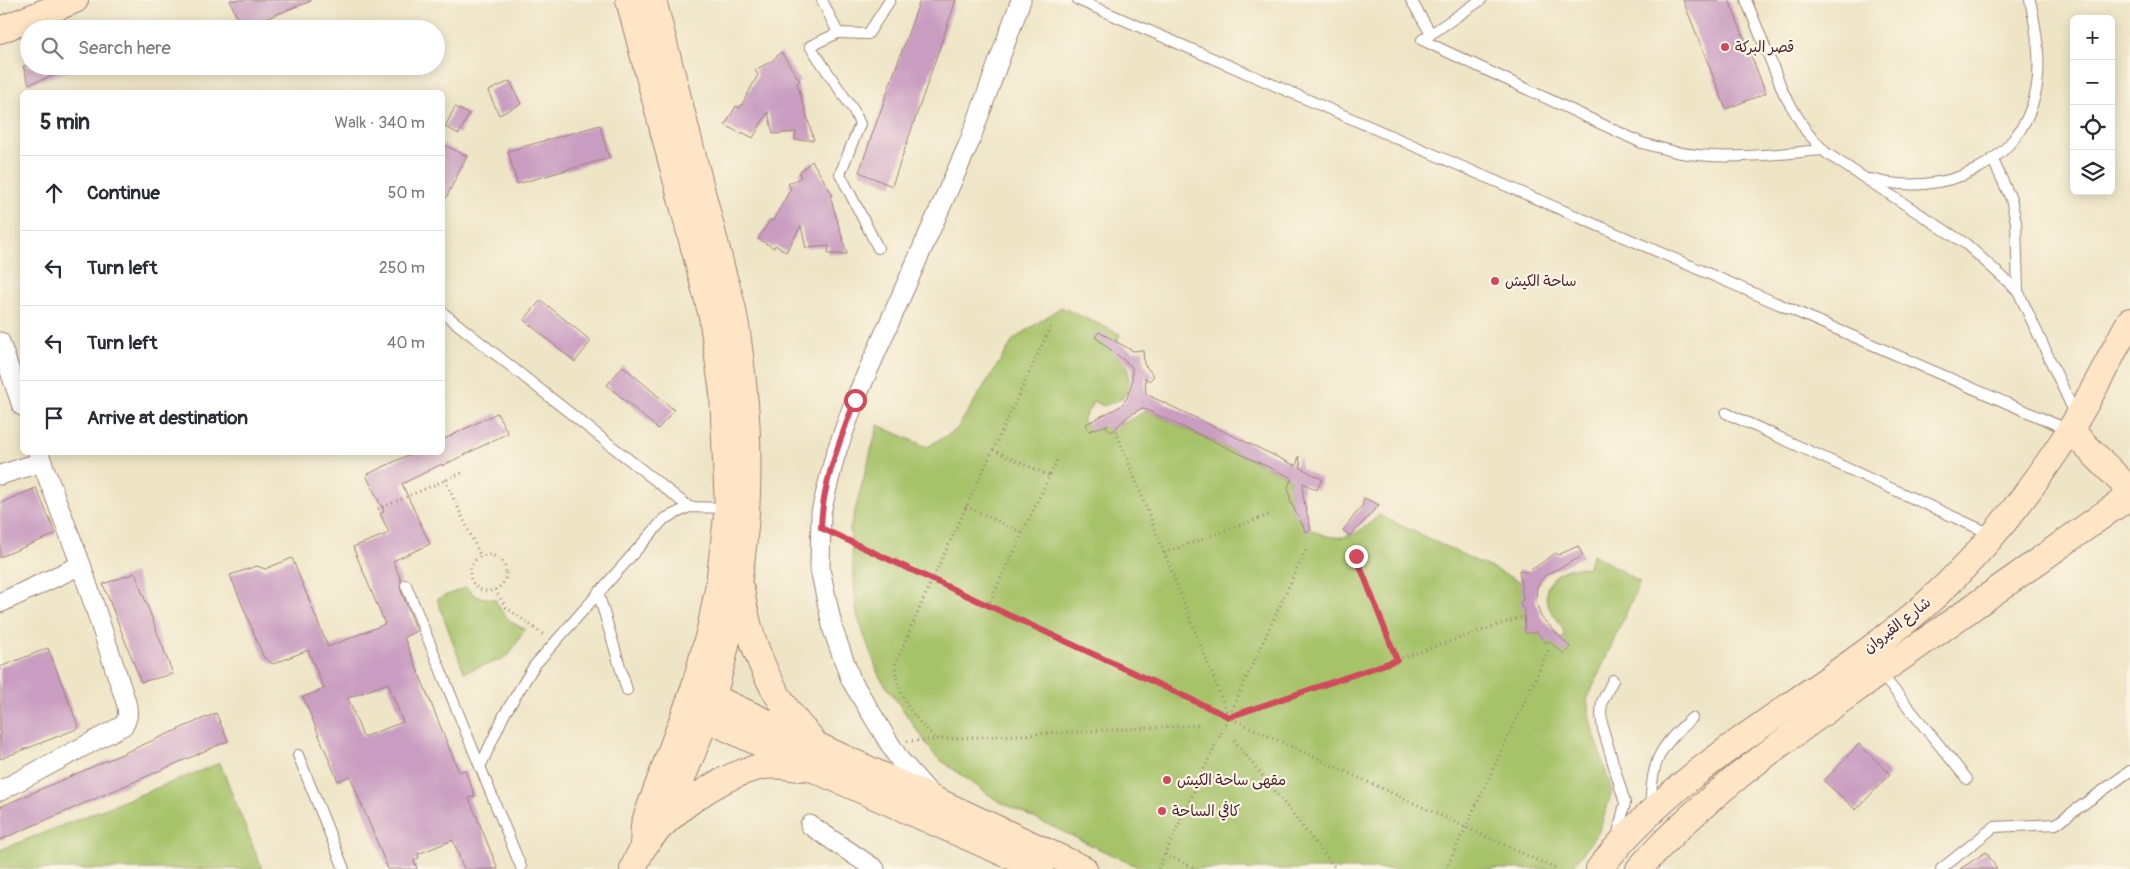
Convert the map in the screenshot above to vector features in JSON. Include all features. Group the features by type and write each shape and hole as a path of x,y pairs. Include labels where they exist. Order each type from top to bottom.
{"main road":[{"path":"25,20 75,0"},
{"path":"629,0 712,316 723,393 728,508 719,584 699,703 649,810 644,825 638,858"},
{"path":"653,0 729,292 740,354 749,451 748,492 740,582 699,703 664,823"},
{"path":"0,30 20,22"},
{"name":"شارع القيروان","path":"1606,860 1650,815 1693,776 1865,651 1923,606 1993,535 2073,424 2130,321"},
{"path":"2073,424 2130,490"},
{"name":"شارع القيروان","path":"1639,869 1709,799 1776,746 2130,496"},
{"path":"740,582 745,612 764,671 782,706 818,758"},
{"path":"699,703 818,758 1040,869"},
{"path":"638,858 664,823 715,784 740,772 818,758 937,802 1084,869"}],"street":[{"path":"937,802 899,759 852,680 833,630 820,569 821,512 835,456 855,400 969,143 1021,0"},
{"path":"1,347 20,400"},
{"path":"0,475 40,457 81,565 128,710 124,725 0,791"},
{"path":"0,603 81,565"},
{"path":"810,825 875,869"}],"lane":[{"path":"822,0 838,33"},
{"path":"878,248 840,174 860,124 854,111 810,46 838,33 868,34 890,0"},
{"path":"1078,0 2073,424"},
{"path":"1411,0 1431,34"},
{"path":"1481,0 1422,40 1642,143 1676,152 1717,156 1823,150"},
{"path":"1746,0 1784,94 1806,131 1823,150 1966,244 2018,291"},
{"path":"1861,176 1892,185 1938,182 1971,173 1993,160 2014,138 2036,91 2035,24 2030,0"},
{"path":"1993,160 2011,199 2016,222 2018,291 2073,424"},
{"path":"445,314 689,507"},
{"path":"1726,413 1993,535"},
{"path":"480,767 504,715 534,666 664,519 689,507 728,508"},
{"path":"406,585 521,867"},
{"path":"598,592 627,690"},
{"path":"1880,673 1967,779"},
{"path":"1606,860 1624,802 1603,729 1601,714 1602,702 1613,680"},
{"path":"1650,815 1652,772 1657,760 1675,733 1692,718"},
{"path":"298,754 344,869"},
{"path":"1941,869 1994,827 2056,824 2130,772"}],"path":[{"path":"938,740 920,724 904,700 896,680 895,665 966,506 1051,326"},
{"path":"1116,431 1229,717"},
{"path":"993,450 1050,476"},
{"path":"988,606 1058,458"},
{"path":"378,509 462,473"},
{"path":"445,480 481,557"},
{"path":"966,506 1023,533"},
{"path":"1164,553 1271,514"},
{"path":"821,528 1556,869"},
{"path":"1158,869 1306,549"},
{"path":"490,555 496,557 504,565 506,571 504,582 495,590 489,591 478,588 471,578 472,566 481,557 490,555"},
{"path":"1356,556 1397,660"},
{"path":"495,590 513,614 554,643"},
{"path":"1229,717 1522,617"},
{"path":"1446,869 1550,647"},
{"path":"890,742 1199,724"},
{"path":"1234,740 1336,869"},
{"path":"1165,854 1197,869"}],"green space":[{"path":"1061,307 1120,334 1113,352 1128,367 1129,384 1127,392 1121,399 1103,406 1094,401 1082,421 1089,425 1097,427 1114,426 1146,410 1290,478 1290,501 1296,516 1309,528 1325,536 1343,537 1351,535 1362,529 1379,515 1525,584 1527,609 1559,641 1564,635 1563,631 1548,605 1546,594 1549,584 1560,572 1570,568 1588,567 1593,554 1640,582 1587,700 1591,724 1612,792 1599,831 1571,869 1142,869 998,801 936,757 879,676 857,615 850,529 878,425 927,447 956,430 1014,339"},
{"path":"466,587 477,597 495,599 507,617 525,629 510,654 501,660 464,672 437,599"},
{"path":"220,763 262,869 0,869 0,850"}],"building":[{"path":"230,0 311,0 262,20 238,20"},
{"path":"920,0 956,0 892,186 859,172"},
{"name":"قصر البركة","path":"1683,0 1729,0 1766,93 1726,109"},
{"path":"781,52 800,81 797,83 814,140 795,140 796,132 773,134 768,112 753,138 725,125 736,106 740,108 758,75 755,70 772,61"},
{"path":"26,75 56,75 29,84"},
{"path":"510,81 521,104 499,115 488,91"},
{"path":"455,107 469,114 459,134 445,127"},
{"path":"600,125 609,158 517,184 508,151"},
{"path":"445,145 467,156 445,200"},
{"path":"812,161 833,195 830,196 847,254 828,254 829,246 806,248 801,226 786,252 775,245 774,248 758,239 770,220 773,221 791,188 788,184 801,177 799,173"},
{"path":"541,300 591,341 575,362 524,320"},
{"path":"1099,332 1133,351 1143,350 1144,364 1154,376 1149,381 1145,377 1146,394 1296,466 1299,456 1301,468 1322,479 1317,490 1303,483 1303,497 1311,530 1306,532 1291,503 1288,487 1292,478 1142,408 1127,417 1112,432 1106,427 1107,425 1089,431 1086,424 1121,406 1127,398 1132,382 1132,367 1095,337"},
{"path":"623,366 674,410 658,429 607,385"},
{"path":"497,413 508,433 402,484 430,544 393,561 401,580 400,588 417,631 404,637 459,772 465,770 475,796 469,798 498,869 464,869 453,840 418,854 419,858 414,860 417,869 388,869 350,776 338,781 303,697 324,689 308,650 273,664 264,658 230,575 257,566 265,569 292,558 328,647 385,624 353,547 389,533 380,513 384,512 366,475 409,455 445,455 445,439","holes":["388,683 403,722 363,737 348,698"]},
{"path":"36,488 56,534 0,557 0,503"},
{"path":"1364,498 1379,505 1350,536 1343,530 1362,506"},
{"path":"1578,546 1583,556 1545,575 1537,587 1536,601 1541,617 1570,647 1564,654 1549,641 1546,643 1536,631 1536,633 1525,633 1524,610 1519,603 1523,600 1519,570 1528,572 1556,553 1558,555"},
{"path":"135,573 173,674 141,682 103,584"},
{"path":"48,648 79,728 0,759 0,667"},
{"path":"216,713 228,741 0,840 0,807"},
{"path":"1859,744 1890,774 1856,810 1824,781"},
{"path":"1986,852 1997,869 1960,869"}],"place":[{"name":"قصر البركة","path":"1725,47"},
{"name":"ساحة الكيش","path":"1495,281"},
{"name":"مقهى ساحة الكيش","path":"1167,780"},
{"name":"كافي الساحة","path":"1162,811"}],"route":[{"path":"855,400 835,456 821,512 821,528 1229,717 1397,660 1356,556"}]}
